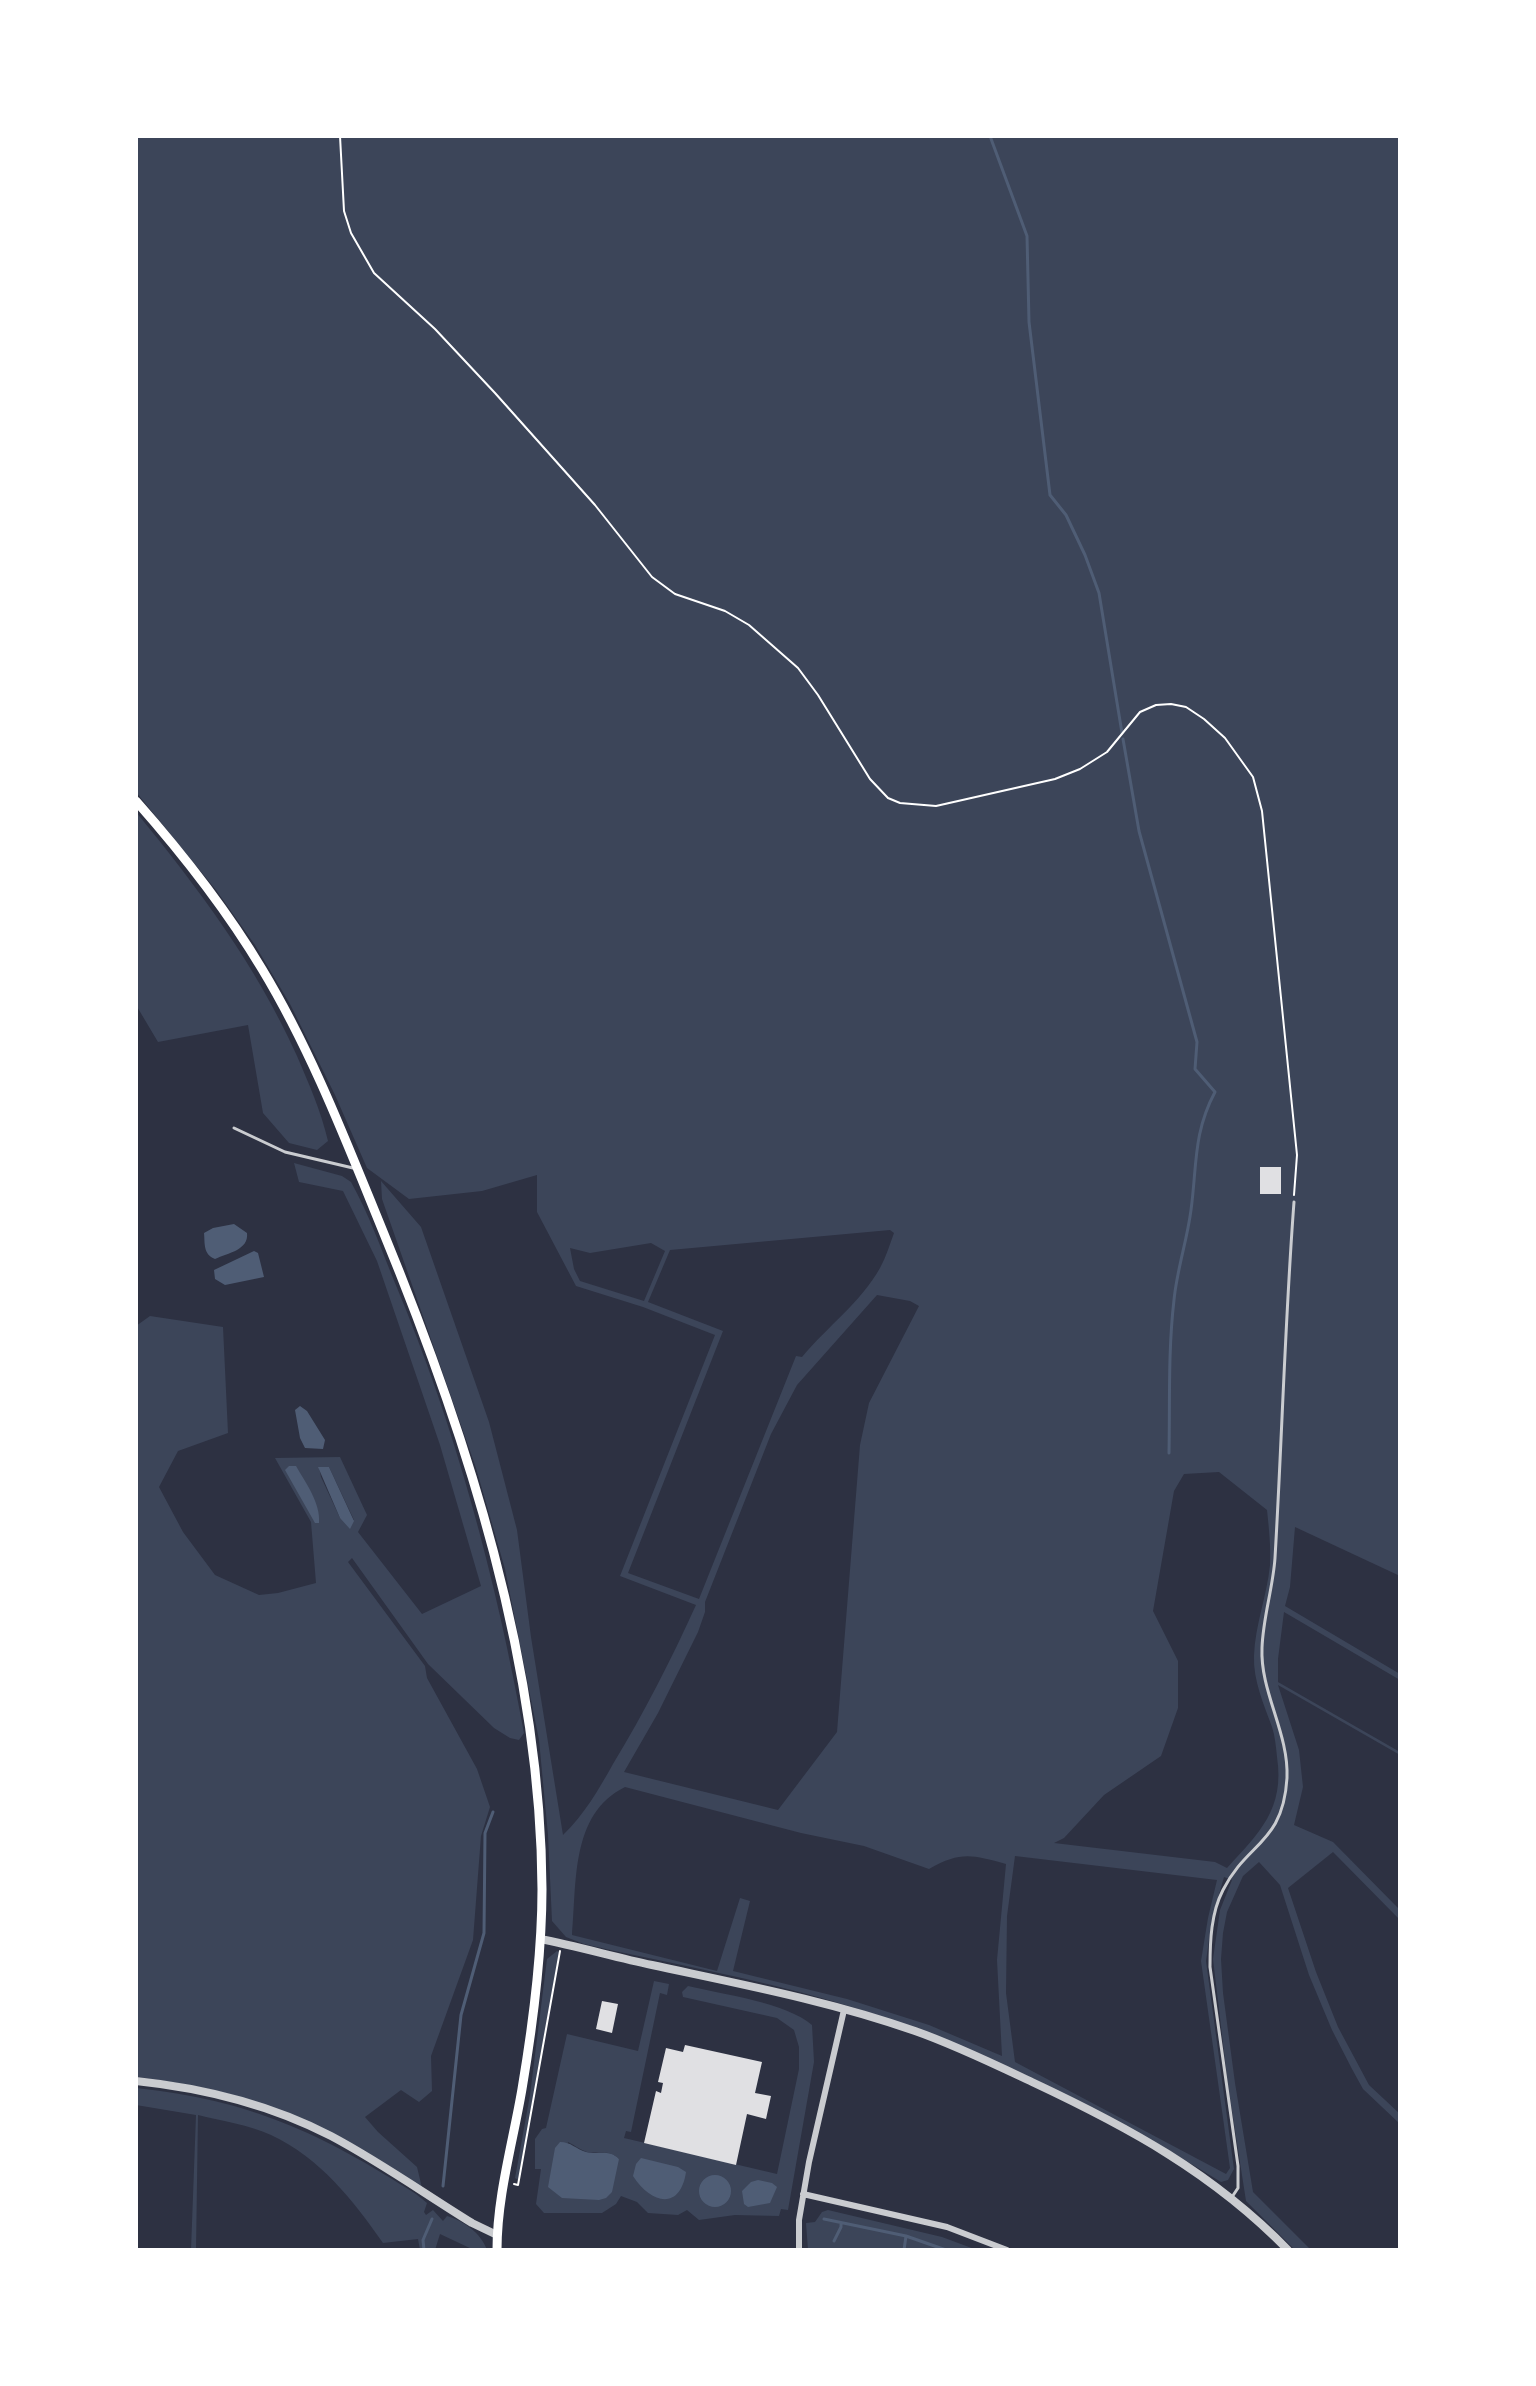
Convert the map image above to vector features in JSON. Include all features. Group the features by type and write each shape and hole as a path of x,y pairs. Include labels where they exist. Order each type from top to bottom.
{"main road":[{"path":"136,801 209,891 263,971 314,1072 357,1169 443,1383 472,1476 512,1632 533,1749 541,1843 540,1939 523,2086 497,2250"}],"street":[{"path":"540,1939 844,2010 915,2031 985,2060 1061,2095 1185,2164 1232,2197 1288,2250"},
{"path":"799,2250 798,2230 803,2194 844,2010"},
{"path":"136,2081 226,2097 295,2120 331,2136 472,2223 497,2235"},
{"path":"803,2194 947,2227 1007,2250"}],"lane":[{"path":"234,1128 285,1152 357,1169"},
{"path":"1232,2197 1238,2188 1238,2166 1210,1967 1210,1941 1222,1891 1236,1869 1273,1831 1281,1813 1287,1777 1284,1747 1264,1673 1262,1650 1274,1563 1294,1202"}],"path":[{"path":"340,136 344,211 351,233 374,273 435,329 495,393 595,505 652,577 675,594 725,611 749,625 798,668 870,779 888,798 900,803 936,806 1055,779 1099,758 1114,746 1140,712 1156,705 1186,707 1225,738 1253,777 1262,811 1297,1155 1294,1202"},
{"path":"518,2185 561,1943"}],"shaded area":[{"path":"136,136 1400,136 1400,1576 1295,1527 1290,1587 1285,1606 1400,1674 1400,1680 1284,1612 1278,1682 1400,1752 1400,1755 1278,1685 1299,1750 1303,1787 1294,1825 1333,1842 1400,1910 1400,1920 1333,1852 1288,1888 1338,2027 1369,2085 1400,2114 1400,2124 1363,2089 1352,2069 1309,1975 1280,1885 1259,1862 1243,1876 1227,1912 1221,1959 1235,2083 1253,2192 1311,2250 1295,2250 1246,2201 1213,1959 1220,1910 1232,1880 1224,1877 1212,1919 1206,1961 1234,2169 1228,2180 1221,2182 1081,2102 934,2036 801,1992 584,1944 566,1937 552,1921 539,1740 505,1569 476,1468 382,1199 381,1181 421,1227 489,1422 517,1530 563,1835 591,1801 624,1745 696,1605 620,1576 715,1335 643,1307 576,1286 537,1212 537,1175 482,1191 409,1199 367,1168 290,1004 255,945 216,890 136,792","holes":["890,1230 894,1233 880,1268 863,1292 802,1357 796,1356 699,1599 628,1573 723,1331 648,1302 670,1250","651,1243 665,1251 644,1301 580,1281 570,1248 590,1253","877,1295 910,1301 919,1306 869,1403 860,1445 837,1732 778,1810 624,1772 658,1713 698,1632 705,1602 771,1434 797,1385","1219,1472 1267,1510 1270,1565 1256,1633 1254,1665 1275,1738 1277,1791 1267,1819 1227,1868 1215,1862 1054,1843 1064,1838 1104,1795 1161,1756 1178,1708 1178,1661 1153,1611 1174,1491 1184,1474","625,1787 801,1833 864,1846 929,1869 950,1859 967,1856 1006,1864 997,1960 1002,2056 929,2025 847,1999 733,1971 750,1901 740,1898 717,1971 572,1935 576,1873 585,1832 594,1814 607,1799","1015,1856 1217,1880 1201,1961 1230,2168 1226,2174 1015,2062 1006,1993 1007,1916"]},
{"path":"136,812 225,929 281,1023 310,1087 325,1130 328,1141 317,1150 289,1143 263,1113 248,1025 158,1042 136,1005"},
{"path":"294,1163 342,1176 351,1182 364,1206 417,1338 455,1448 501,1618 524,1733 519,1740 494,1728 428,1664 352,1558 348,1562 425,1666 427,1678 477,1769 490,1807 481,1836 473,1940 431,2056 432,2091 419,2102 401,2090 365,2117 417,2167 423,2192 355,2146 288,2114 217,2091 136,2077 136,1326 150,1316 223,1327 228,1433 178,1451 159,1487 183,1532 215,1575 259,1595 316,1583 311,1522 275,1458 340,1457 367,1515 358,1532 422,1614 481,1586 440,1445 377,1261 343,1191 299,1182","holes":["319,1467 329,1467 354,1520 340,1518"]},
{"path":"234,1224 247,1233 245,1243 231,1253 215,1259 211,1257 205,1248 204,1233"},
{"path":"254,1251 258,1253 264,1277 225,1285 215,1279 214,1270"},
{"path":"300,1406 307,1411 325,1440 323,1449 305,1448 295,1410"},
{"path":"296,1466 312,1493 318,1508 319,1523 315,1523 285,1470"},
{"path":"318,1467 329,1467 354,1521 350,1529 340,1518"},
{"path":"557,1951 518,2180 515,2178 530,2095 547,1959"},
{"path":"654,1981 669,1984 667,1995 660,1993 631,2132 626,2131 624,2138 777,2174 799,2069 799,2047 794,2030 777,2018 683,1997 682,1992 688,1986 753,2000 787,2011 812,2025 814,2062 788,2210 781,2209 779,2216 735,2215 699,2220 687,2210 678,2215 648,2213 637,2202 621,2196 616,2204 602,2213 544,2213 536,2204 541,2169 535,2169 535,2139 546,2128 567,2034 638,2051","holes":["568,2142 587,2152 608,2153 619,2159 562,2198"]},
{"path":"136,2088 214,2101 250,2111 316,2137 416,2194 427,2203 426,2215 433,2210 443,2221 447,2216 466,2224 481,2238 487,2250 474,2250 440,2234 435,2250 420,2250 418,2239 383,2243 334,2182 289,2144 245,2126 198,2115 196,2250 191,2250 196,2115 136,2105"},
{"path":"560,2142 586,2152 608,2153 619,2159 612,2192 606,2198 562,2198 548,2187 555,2148"},
{"path":"641,2158 686,2172 678,2193 664,2199 640,2185 633,2176"},
{"path":"715,2175 726,2180 731,2191 726,2202 715,2207 704,2202 699,2191 704,2180"},
{"path":"758,2180 777,2187 770,2203 748,2207 744,2204 742,2191"},
{"path":"828,2210 942,2237 977,2250 808,2250 806,2223 815,2222 822,2212"}],"building":[{"path":"1260,1167 1281,1167 1281,1194 1260,1194"},
{"path":"602,2001 618,2004 612,2033 596,2029"},
{"path":"685,2045 762,2062 755,2093 771,2096 766,2119 747,2114 736,2165 644,2143 656,2091 661,2093 663,2083 658,2082 666,2048 683,2052"}],"waterway":[{"path":"990,136 1027,236 1029,322 1050,495 1066,515 1099,593 1122,733"},
{"path":"1123,739 1139,831 1197,1042 1195,1069 1215,1092 1199,1136 1189,1221 1175,1289 1170,1357 1169,1453"},
{"path":"443,2186 461,2015 484,1933 485,1833 493,1812"},
{"path":"424,2250 423,2240 432,2219"},
{"path":"824,2219 906,2236 946,2250"},
{"path":"834,2241 841,2224"},
{"path":"904,2250 906,2236"}]}
